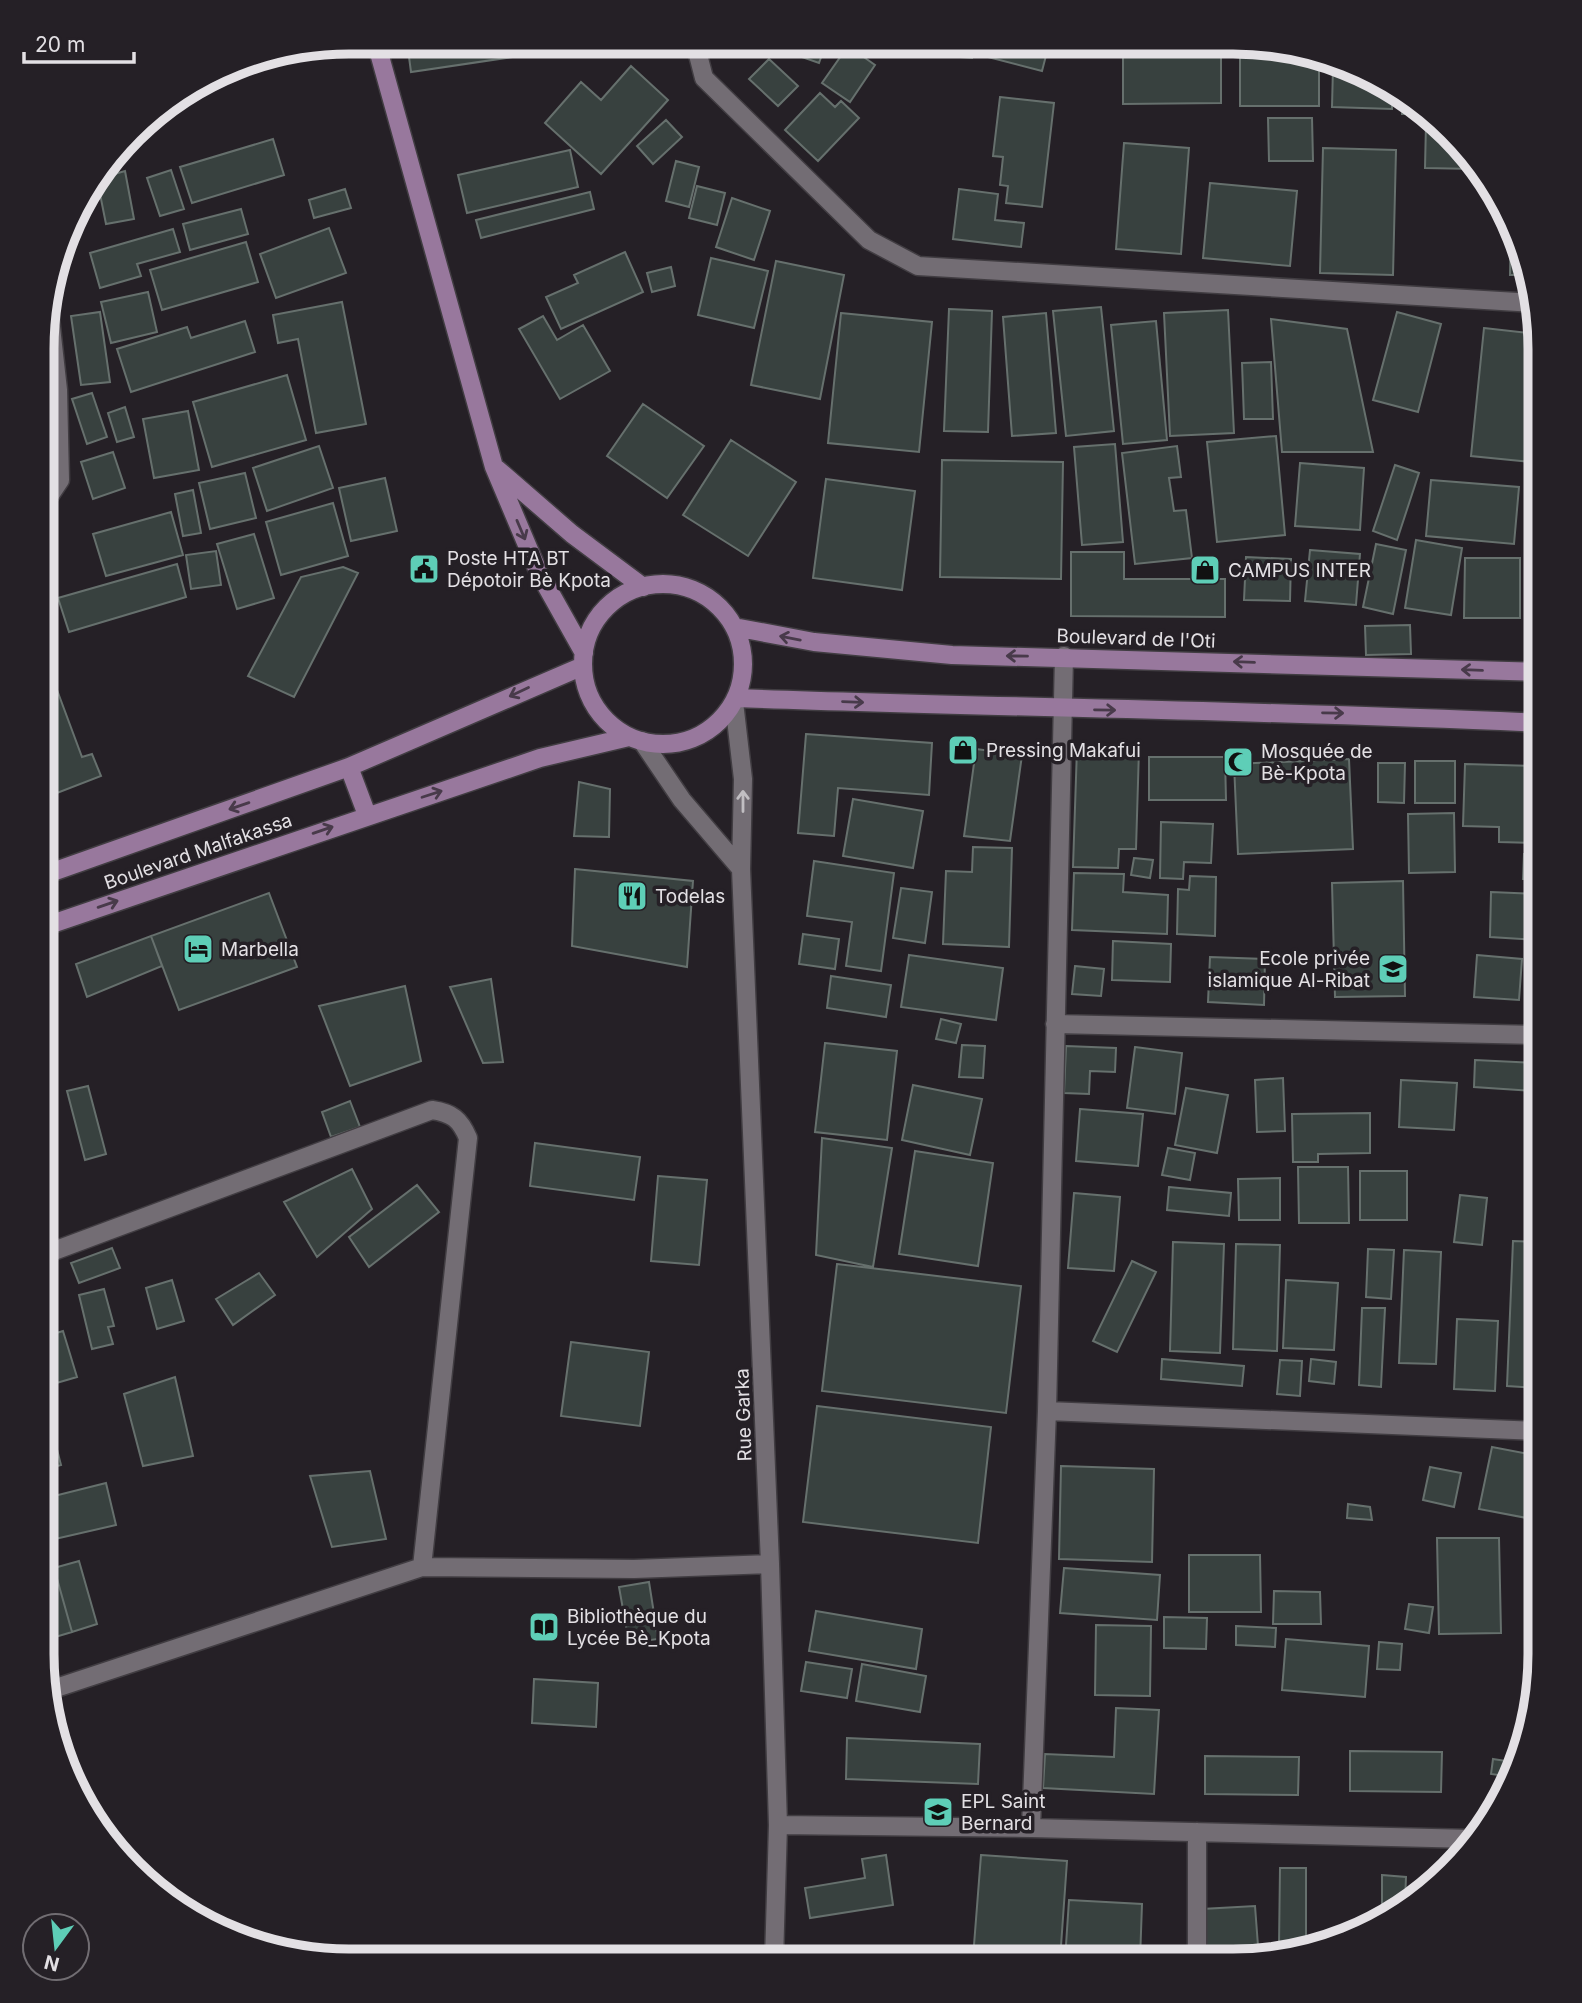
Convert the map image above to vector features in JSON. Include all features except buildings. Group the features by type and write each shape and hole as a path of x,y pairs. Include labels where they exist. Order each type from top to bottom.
{"main road":[{"path":"379,54 494,467 538,571 583,660 586,688 596,708 610,724 635,739 668,744 695,738 718,723 735,700 743,674 742,650 734,627 721,610 705,596 685,587 664,584 643,587 625,594 609,605 596,620 583,660"},
{"path":"494,467 572,534 643,587"},
{"name":"Boulevard de l'Oti","path":"734,627 872,649 952,655 1065,656 1528,672"},
{"name":"Boulevard Malfakassa","path":"54,871 349,767 583,660"},
{"path":"735,700 1351,714 1528,722"},
{"name":"Boulevard Malfakassa","path":"54,923 540,758 635,739"},
{"path":"349,767 367,815"}],"street":[{"path":"698,54 704,78 869,240 918,266 1524,302"},
{"path":"54,354 58,390 60,480 54,489"},
{"path":"1031,1828 1047,1411 1065,656"},
{"name":"Rue Garka","path":"735,700 743,779 740,869 770,1564 778,1825 774,1949"},
{"path":"635,739 740,869"},
{"path":"1055,1024 1528,1035"},
{"path":"54,1251 432,1110 450,1113 462,1124 468,1138 422,1567"},
{"path":"1047,1411 1528,1431"},
{"path":"56,1687 422,1567 634,1569 770,1564"},
{"path":"778,1825 1462,1839"},
{"path":"1197,1832 1197,1949"}],"place":[{"name":"Poste HTA BT Dépotoir Bè Kpota","path":"424,569"},
{"name":"CAMPUS INTER","path":"1205,570"},
{"name":"Pressing Makafui","path":"963,750"},
{"name":"Mosquée de Bè-Kpota","path":"1238,762"},
{"name":"Todelas","path":"632,896"},
{"name":"Marbella","path":"198,949"},
{"name":"Ecole privée islamique Al-Ribat","path":"1393,969"},
{"name":"Bibliothèque du Lycée Bè_Kpota","path":"544,1627"},
{"name":"EPL Saint Bernard","path":"938,1812"}]}
